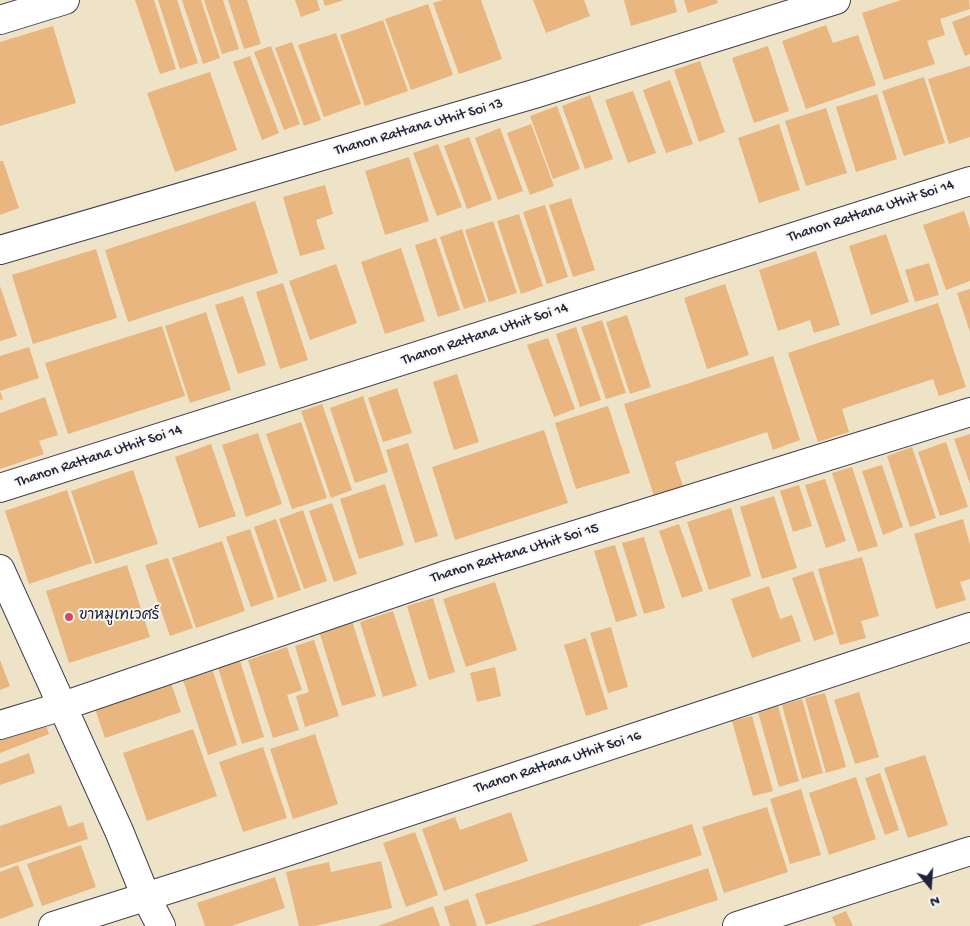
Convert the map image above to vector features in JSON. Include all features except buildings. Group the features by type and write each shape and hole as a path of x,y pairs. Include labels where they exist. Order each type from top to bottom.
{"street":[{"path":"0,20 65,0"},
{"name":"Thanon Rattana Uthit Soi 13","path":"0,250 534,94 836,0"},
{"name":"Thanon Rattana Uthit Soi 14","path":"0,488 970,181"},
{"name":"Thanon Rattana Uthit Soi 15","path":"0,725 63,706 449,574 970,412"},
{"path":"0,569 119,831 146,897 161,926"},
{"name":"Thanon Rattana Uthit Soi 16","path":"53,926 265,859 970,627"},
{"path":"737,926 970,851"}],"place":[{"name":"ขาหมูเทเวศร์","path":"69,617"}]}
